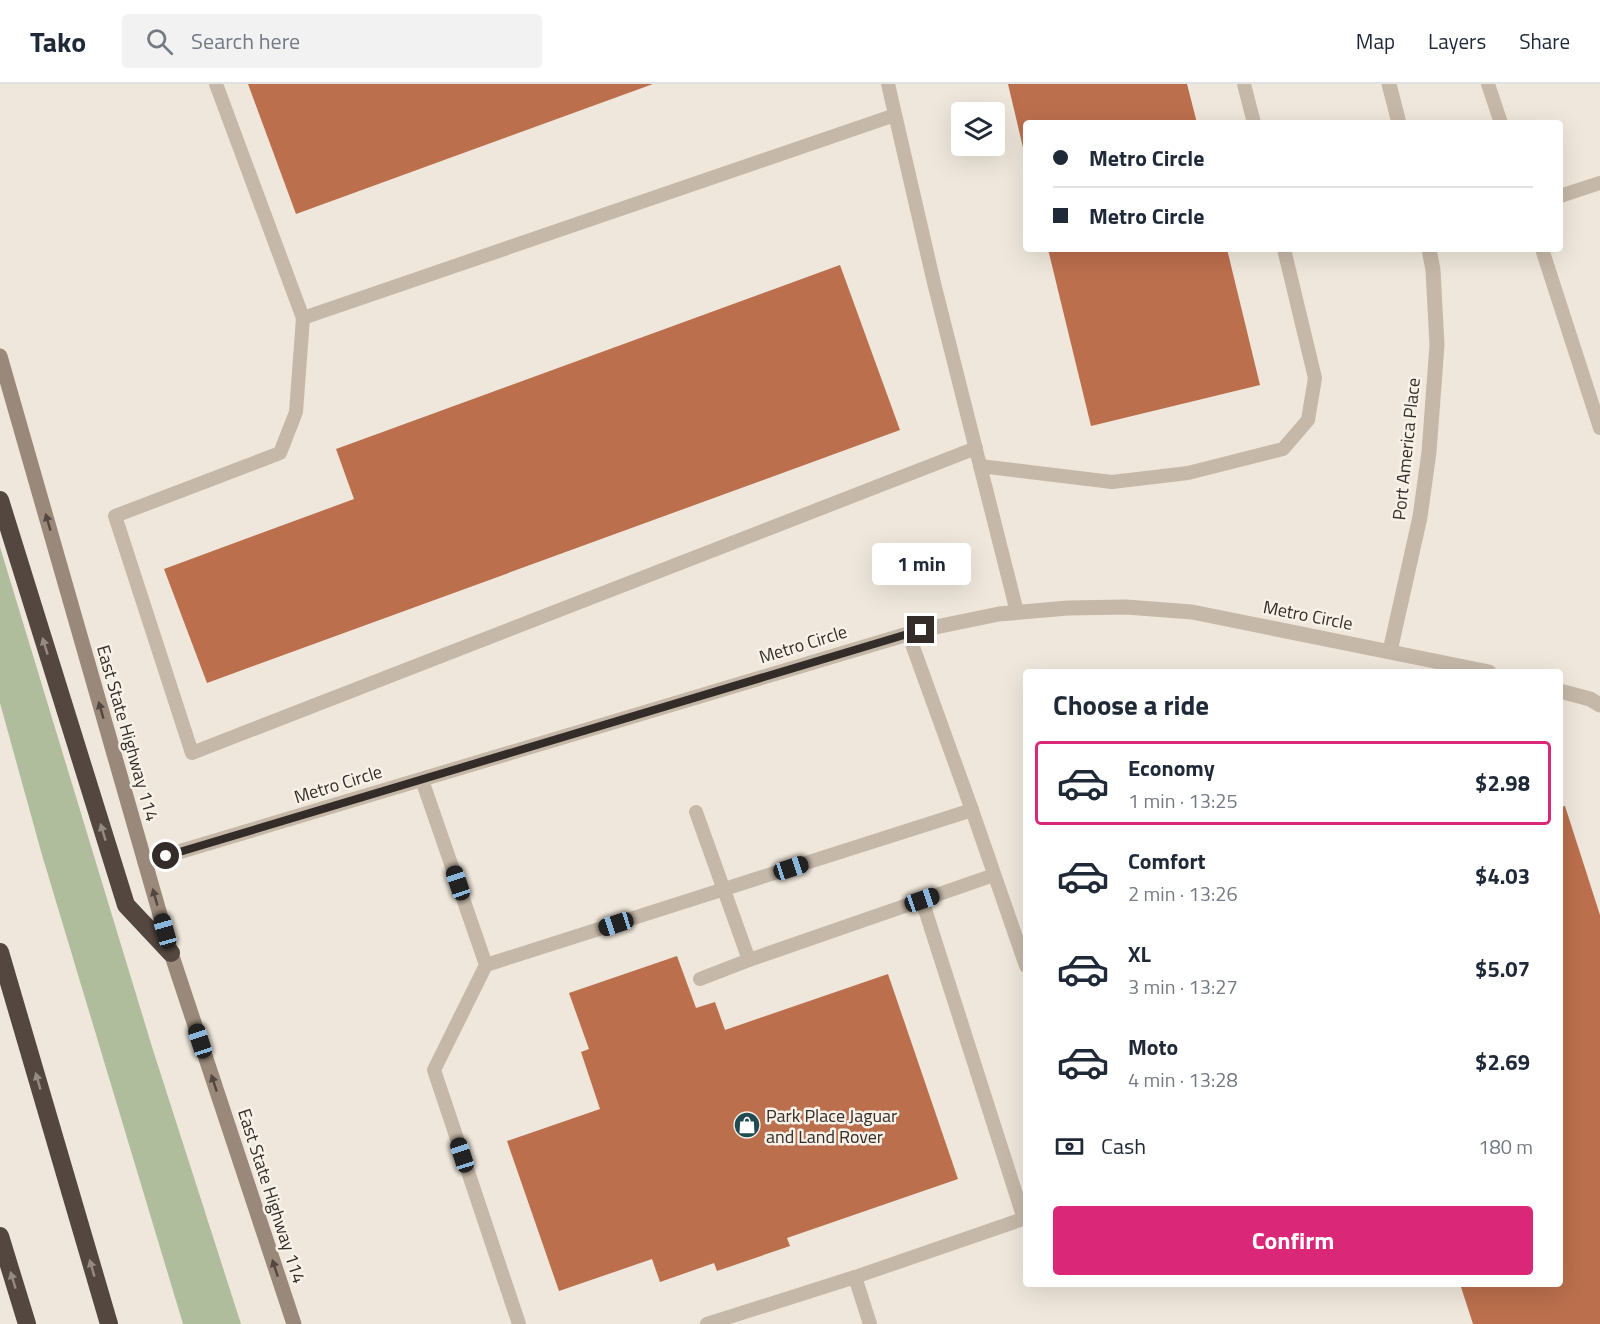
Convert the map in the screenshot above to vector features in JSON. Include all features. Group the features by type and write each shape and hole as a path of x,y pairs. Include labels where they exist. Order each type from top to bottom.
{"highway":[{"path":"0,500 126,905 171,953"},
{"path":"0,952 109,1324"},
{"path":"0,1236 27,1324"}],"main road":[{"name":"East State Highway 114","path":"0,356 171,953 294,1324"}],"street":[{"path":"1389,84 1398,120"},
{"name":"Port America Place","path":"1390,651 1420,517 1429,452 1437,345 1433,270 1430,252"},
{"name":"Metro Circle","path":"145,862 908,633 999,614 1068,608 1126,607 1192,612 1475,669"},
{"path":"1563,692 1590,699 1600,705"}],"lane":[{"path":"216,84 303,318 296,412 280,453 115,516 192,753 976,448"},
{"path":"888,84 1017,612"},
{"path":"1244,84 1253,120"},
{"path":"1488,84 1500,120"},
{"path":"303,318 895,115"},
{"path":"1563,195 1600,183"},
{"path":"980,466 1112,482 1188,473 1283,449 1308,420 1315,378 1285,252"},
{"path":"1543,252 1600,428"},
{"path":"908,633 1023,957"},
{"path":"422,780 486,965 434,1070 519,1324"},
{"path":"486,965 972,810"},
{"path":"696,812 748,960"},
{"path":"700,979 748,960 994,875"},
{"path":"922,900 1023,1213"},
{"path":"707,1324 1023,1220"},
{"path":"855,1277 870,1324"}],"green space":[{"path":"0,547 153,1050 241,1324 183,1324 42,855 0,703"}],"building":[{"path":"248,84 653,84 296,214"},
{"path":"1008,84 1187,84 1196,120 1023,120 1023,148"},
{"path":"1049,252 1228,252 1260,385 1091,426"},
{"path":"840,265 900,430 207,683 164,569 354,499 336,449"},
{"path":"1563,806 1565,806 1600,915 1600,1324 1473,1324 1461,1287 1563,1287"},
{"name":"Park Place Jaguar and Land Rover","path":"677,956 696,1008 715,1002 725,1030 888,974 958,1179 787,1238 790,1246 717,1271 714,1263 660,1282 652,1259 559,1291 507,1141 600,1109 581,1052 589,1049 569,993"}],"place":[{"name":"Park Place Jaguar and Land Rover","path":"747,1125"}],"route":[{"path":"166,856 921,630"}]}
